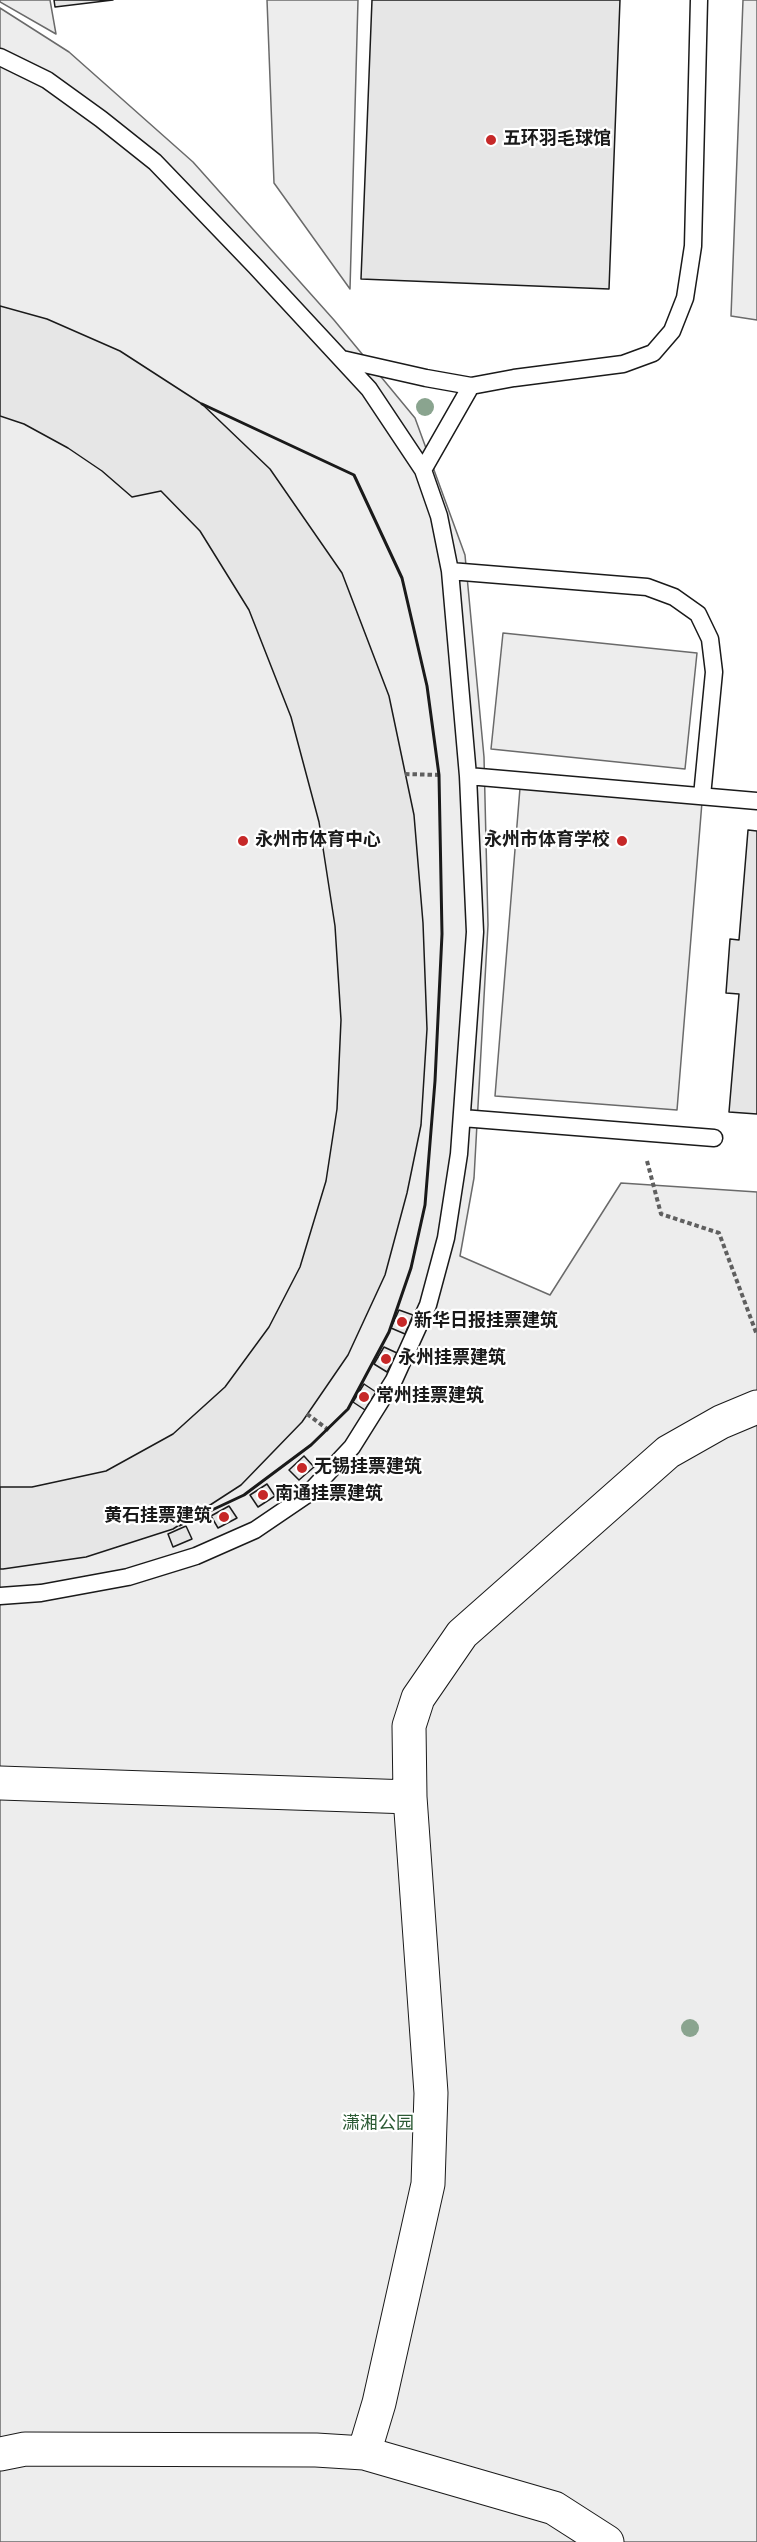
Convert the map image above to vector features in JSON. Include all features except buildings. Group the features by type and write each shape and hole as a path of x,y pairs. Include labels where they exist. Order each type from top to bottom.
{"street":[{"path":"364,2453 379,2403 428,2184 431,2093 410,1797 409,1726 418,1698 462,1634 668,1452 721,1422 757,1407"},
{"path":"0,1783 410,1797"},
{"path":"0,2454 25,2449 316,2450 364,2453 554,2508 607,2542"}],"lane":[{"path":"342,359 471,386 623,364 653,353 672,331 685,297 693,246 699,0"},
{"path":"0,57 47,80 155,162 369,389 423,470 439,516 450,571 468,776 475,932 459,1154 446,1238 428,1305 394,1380 352,1447 308,1494 255,1530 196,1556 128,1577 40,1593 0,1596"},
{"path":"423,470 471,386"},
{"path":"450,571 647,586 674,597 698,614 710,639 714,672 702,796"},
{"path":"468,776 757,801"},
{"path":"462,1118 714,1138"}],"path":[{"path":"405,774 468,776"},
{"path":"639,1132 661,1214 719,1233 757,1335"}],"shaded area":[{"path":"0,0 50,0 56,34 0,2"},
{"path":"267,0 358,0 350,289 274,183"},
{"path":"743,0 757,0 757,320 731,316"},
{"path":"0,8 69,52 193,162 334,320 415,418 465,555 484,757 488,925 474,1178 460,1256 550,1295 621,1183 757,1192 757,2542 0,2542"},
{"path":"503,633 697,653 685,769 491,749"},
{"path":"520,788 702,802 677,1110 495,1096"}],"wall":[{"path":"180,1525 244,1495 311,1445 348,1409 389,1332 411,1268 425,1205 435,1081 442,934 439,775 427,686 402,578 354,475 202,404"}],"place":[{"name":"五环羽毛球馆","path":"491,140"},
{"name":"永州市体育中心","path":"243,841"},
{"name":"永州市体育学校","path":"622,841"},
{"name":"新华日报挂票建筑","path":"402,1322"},
{"name":"永州挂票建筑","path":"386,1359"},
{"name":"常州挂票建筑","path":"364,1397"},
{"name":"无锡挂票建筑","path":"302,1468"},
{"name":"南通挂票建筑","path":"263,1495"},
{"name":"黄石挂票建筑","path":"224,1517"}],"park label":[{"name":"潇湘公园","path":"378,2125"}]}
